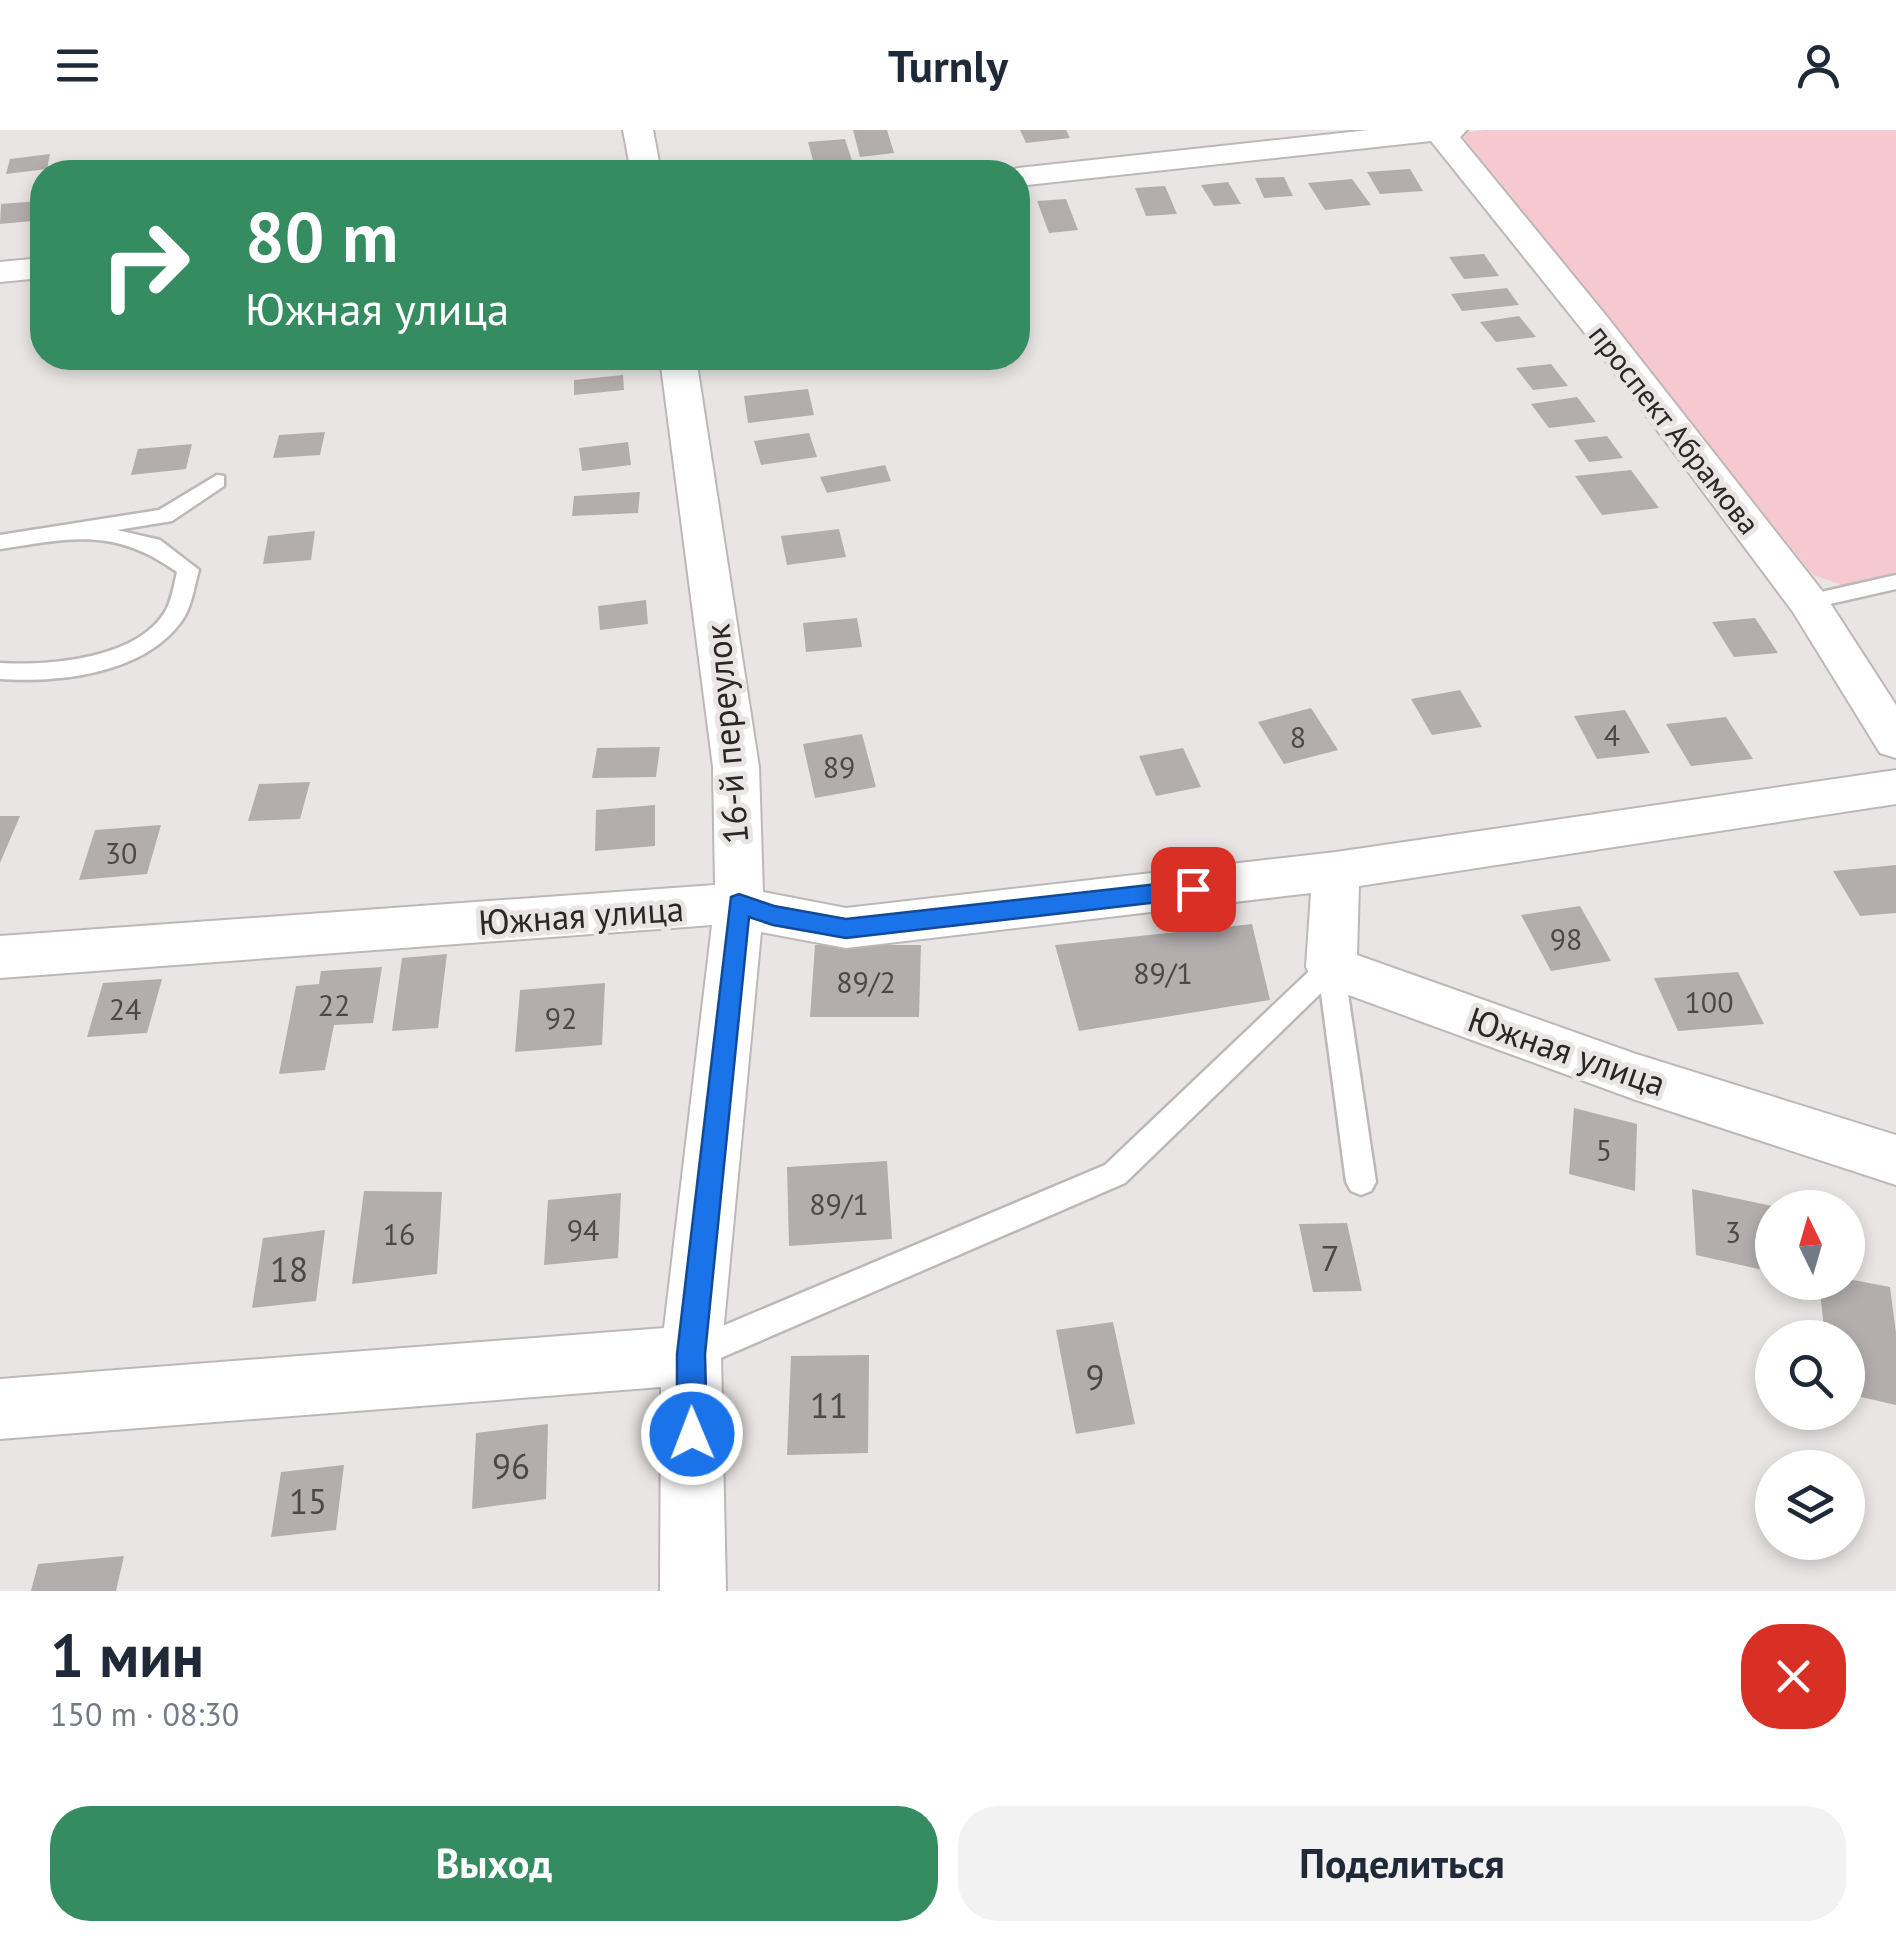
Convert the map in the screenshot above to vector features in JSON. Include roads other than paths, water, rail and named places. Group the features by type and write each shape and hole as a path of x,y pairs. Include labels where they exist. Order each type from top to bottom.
{"street":[{"path":"638,130 644,160"},
{"path":"1030,176 1443,131"},
{"name":"проспект Абрамова","path":"1443,131 1808,602 1896,741"},
{"path":"0,272 30,269"},
{"name":"16-й переулок","path":"680,370 736,767 739,903 691,1354 693,1591"},
{"name":"Южная улица","path":"0,956 739,903 773,916 846,928 1336,870 1896,787"},
{"path":"1331,967 1336,870"},
{"name":"Южная улица","path":"1331,967 1636,1077 1896,1160"},
{"path":"0,1409 691,1354"}],"lane":[{"path":"0,542 165,516 217,480"},
{"path":"0,671 64,669 132,652 174,616 188,570 153,544 85,530"},
{"path":"1808,602 1896,582"},
{"path":"1331,967 1361,1182"},
{"path":"691,1354 1115,1174 1331,967"}]}
